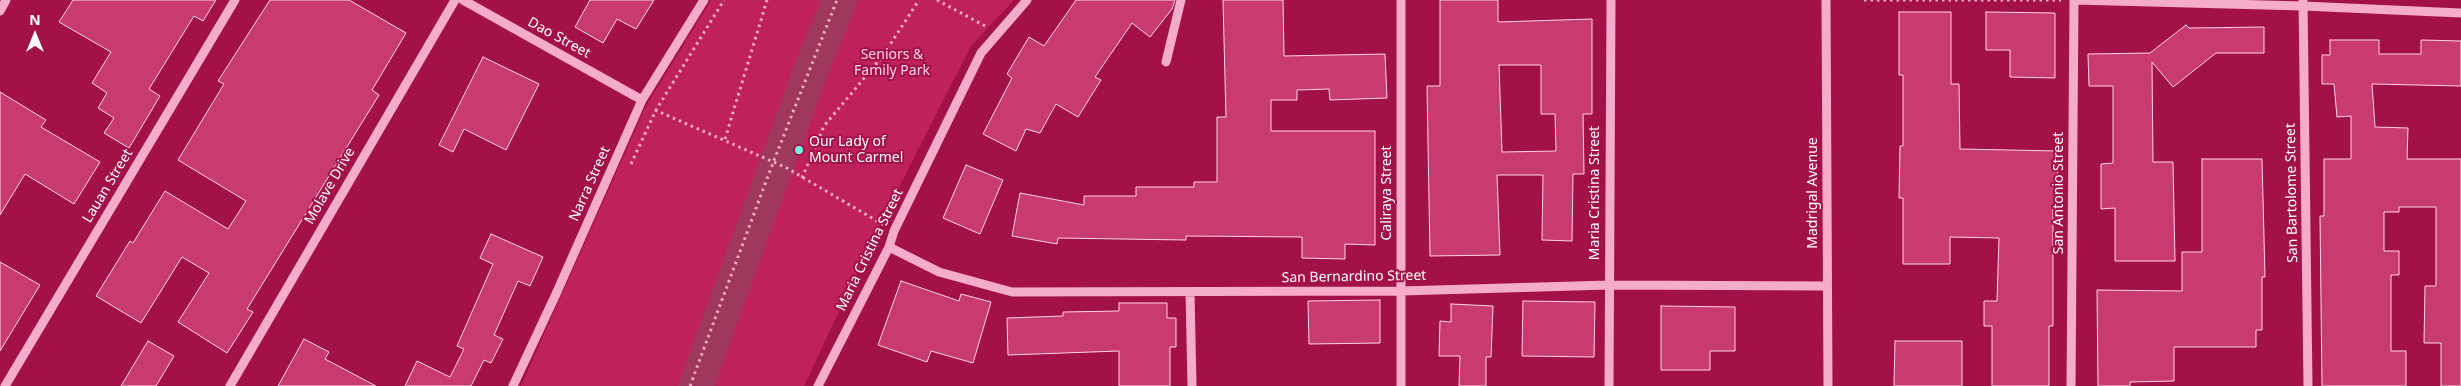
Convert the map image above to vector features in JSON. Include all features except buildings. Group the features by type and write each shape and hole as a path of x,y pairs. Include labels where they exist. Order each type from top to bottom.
{"street":[{"path":"0,11 6,0"},
{"name":"Lauan Street","path":"5,386 235,0"},
{"name":"Molave Drive","path":"230,386 455,0"},
{"name":"Dao Street","path":"463,0 642,102"},
{"name":"Narra Street","path":"512,386 556,294 642,102 704,0"},
{"name":"Maria Cristina Street","path":"818,386 889,247 894,231 981,53 1027,0"},
{"path":"1166,62 1181,0"},
{"name":"Caliraya Street","path":"1401,0 1401,386"},
{"name":"Maria Cristina Street","path":"1609,386 1610,0"},
{"name":"Madrigal Avenue","path":"1826,0 1828,386"},
{"path":"2074,0 2303,3 2461,13"},
{"name":"San Antonio Street","path":"2071,386 2074,0"},
{"name":"San Bartolome Street","path":"2303,3 2308,386"},
{"name":"San Bernardino Street","path":"889,247 939,272 1012,292 1401,291 1609,285 1827,286"},
{"path":"1190,292 1192,386"}],"path":[{"path":"627,173 656,110 724,0"},
{"path":"725,139 766,0"},
{"path":"690,386 774,159 838,0"},
{"path":"802,178 824,126 882,57 920,0"},
{"path":"937,0 998,33"},
{"path":"1864,0 2074,0"},
{"path":"642,102 656,110 786,167 894,231"}],"green space":[{"name":"Seniors & Family Park","path":"711,0 1014,0 971,46 878,228 804,386 521,386 645,108"}],"waterway":[{"path":"696,386 811,70 840,0"}],"place":[{"name":"Our Lady of Mount Carmel","path":"799,150"}]}
